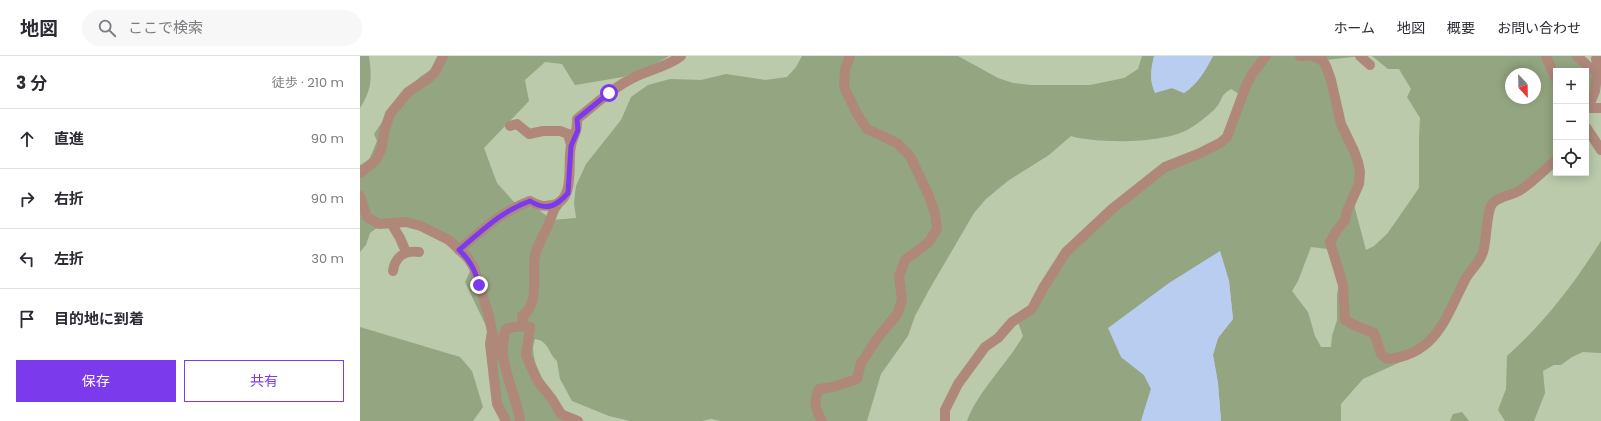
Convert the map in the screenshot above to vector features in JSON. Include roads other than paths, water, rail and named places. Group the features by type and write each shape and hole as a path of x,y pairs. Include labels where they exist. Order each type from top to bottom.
{"lane":[{"path":"360,173 376,160 381,150 385,129 390,114 408,92 429,78 435,72 443,56"},
{"path":"571,146 578,130 577,119 609,93 632,78 670,63 681,56"},
{"path":"822,421 816,410 815,400 819,389 833,387 857,379 861,363 879,336 898,313 902,300 899,276 905,260 929,242 937,229 935,212 910,156 897,143 867,129 857,114 844,87 845,70 850,56"},
{"path":"944,421 946,410 958,384 985,347 998,338 1012,322 1032,309 1043,288 1066,252 1112,209 1165,167 1198,154 1220,143 1227,137 1246,86 1252,74 1266,56"},
{"path":"1300,56 1320,56 1323,61 1331,80 1341,124 1354,151 1360,172 1359,184 1347,211 1345,220 1330,242 1343,285 1344,320 1374,333 1381,354 1387,359 1394,359 1415,351 1436,335 1466,278 1478,262 1483,252 1491,206 1497,199 1519,191 1553,163"},
{"path":"1546,56 1553,72"},
{"path":"1577,56 1591,69 1600,68"},
{"path":"1589,99 1595,91 1600,68 1596,59 1597,56"},
{"path":"1588,104 1588,108 1601,108"},
{"path":"1593,116 1601,108"},
{"path":"510,126 517,124 529,134 543,131 560,131 568,134 571,146 568,193 553,209 550,220 535,254 532,304 528,312 522,316 523,326"},
{"path":"1589,132 1601,150"},
{"path":"360,196 367,217 379,224 406,222 420,226 449,240 468,258 474,268 487,308 492,332 503,360 520,421"},
{"path":"459,250 503,214 518,206 530,201 539,207 558,204"},
{"path":"391,223 406,252"},
{"path":"393,271 394,264 401,255 411,251 419,252"},
{"path":"503,360 504,336 506,329 511,327 530,327 526,355 537,380 552,399 561,414 578,421"},
{"path":"492,332 490,344 497,404 506,421"}],"water":[{"path":"1154,56 1213,56 1197,81 1184,93 1172,88 1155,93 1151,74"},
{"path":"1220,251 1229,281 1233,319 1218,338 1213,355 1218,383 1221,421 1141,421 1151,389 1144,375 1121,357 1108,328 1169,283"}]}
